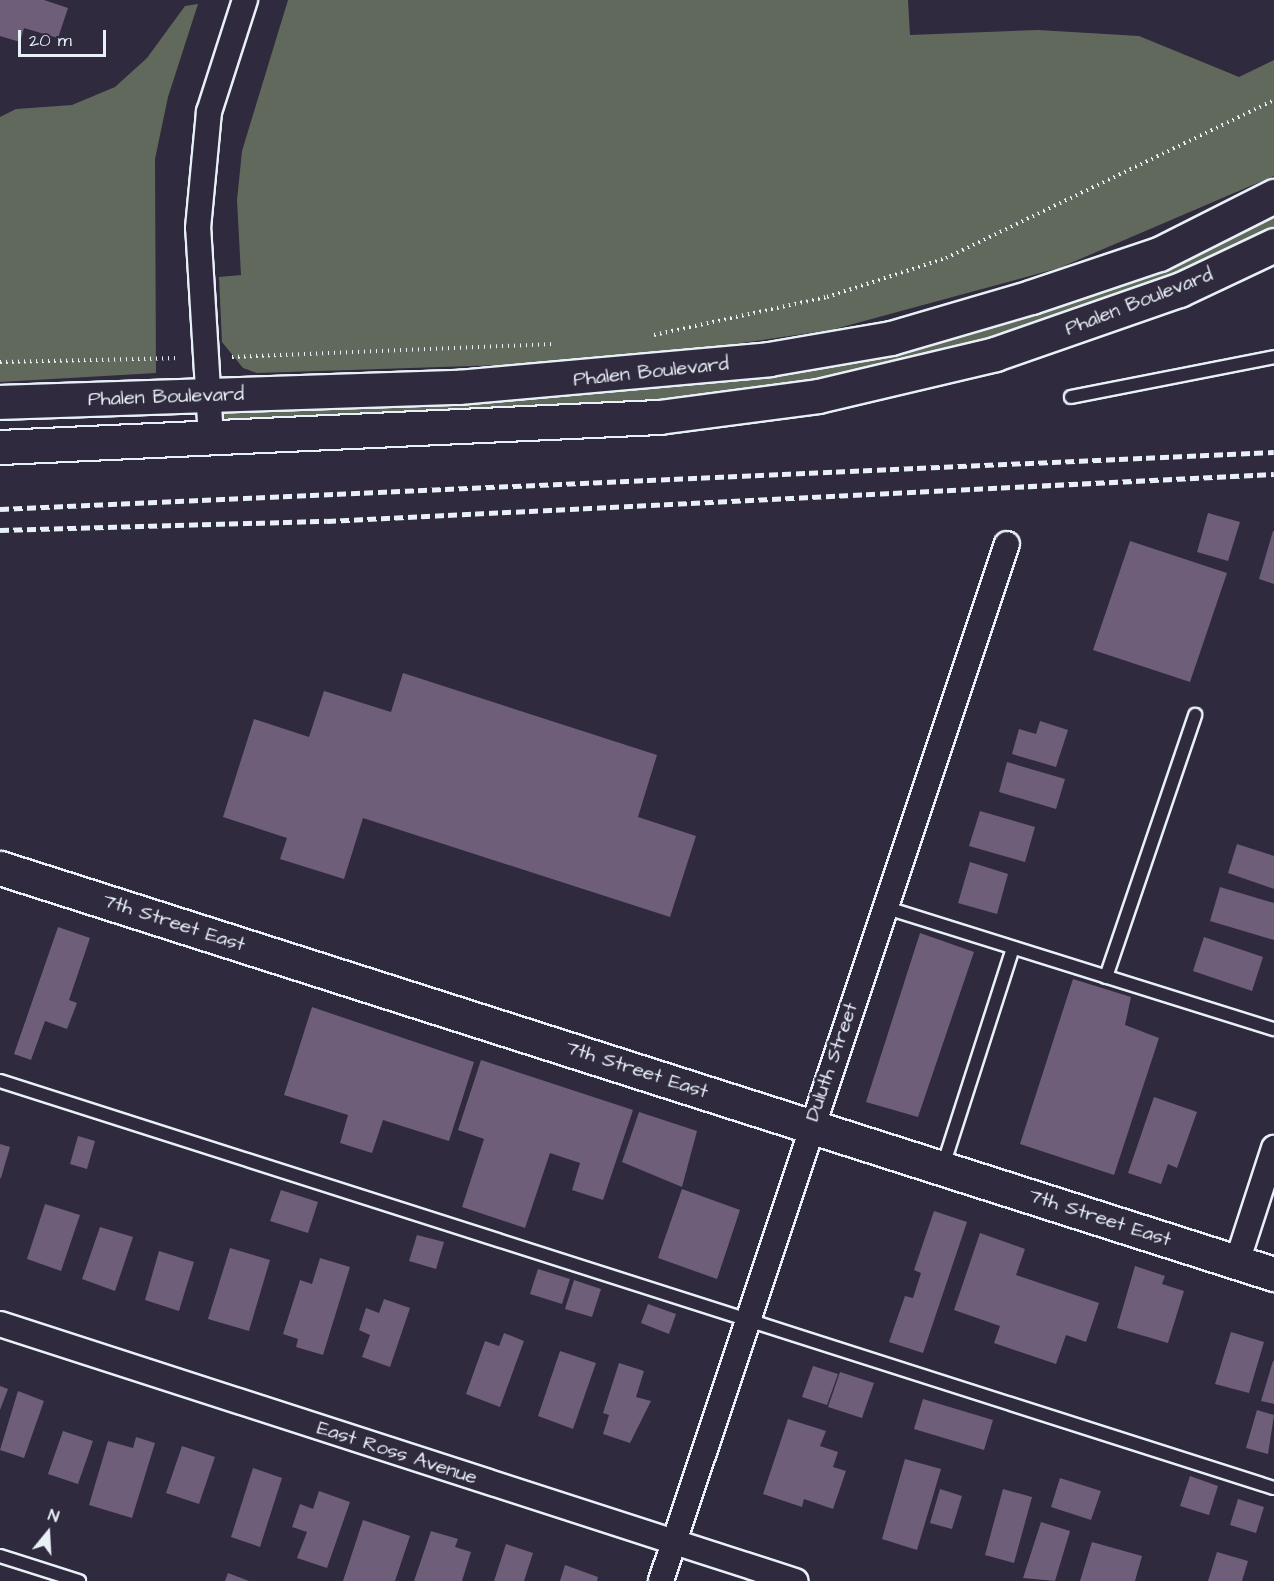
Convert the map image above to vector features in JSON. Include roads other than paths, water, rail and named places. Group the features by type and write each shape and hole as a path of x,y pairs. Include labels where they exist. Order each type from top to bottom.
{"main road":[{"name":"Phalen Boulevard","path":"0,402 631,376 891,338 1159,254 1274,196"},
{"name":"Phalen Boulevard","path":"0,447 659,417 818,396 995,354 1179,290 1274,245"},
{"name":"7th Street East","path":"0,868 1274,1274"}],"street":[{"path":"211,438 203,358 198,228 209,112 245,0"},
{"name":"Duluth Street","path":"661,1581 810,1126 1007,544"},
{"path":"1237,1262 1274,1148"},
{"name":"East Ross Avenue","path":"0,1324 795,1581"}],"lane":[{"path":"1071,397 1274,357"},
{"path":"1107,977 1195,715"},
{"path":"885,907 1274,1029"},
{"path":"942,1167 1013,948"},
{"path":"0,1082 746,1323 1274,1488"},
{"path":"0,1556 79,1581"}],"railway":[{"path":"0,509 1274,452"},
{"path":"0,530 327,521 1274,474"}]}
